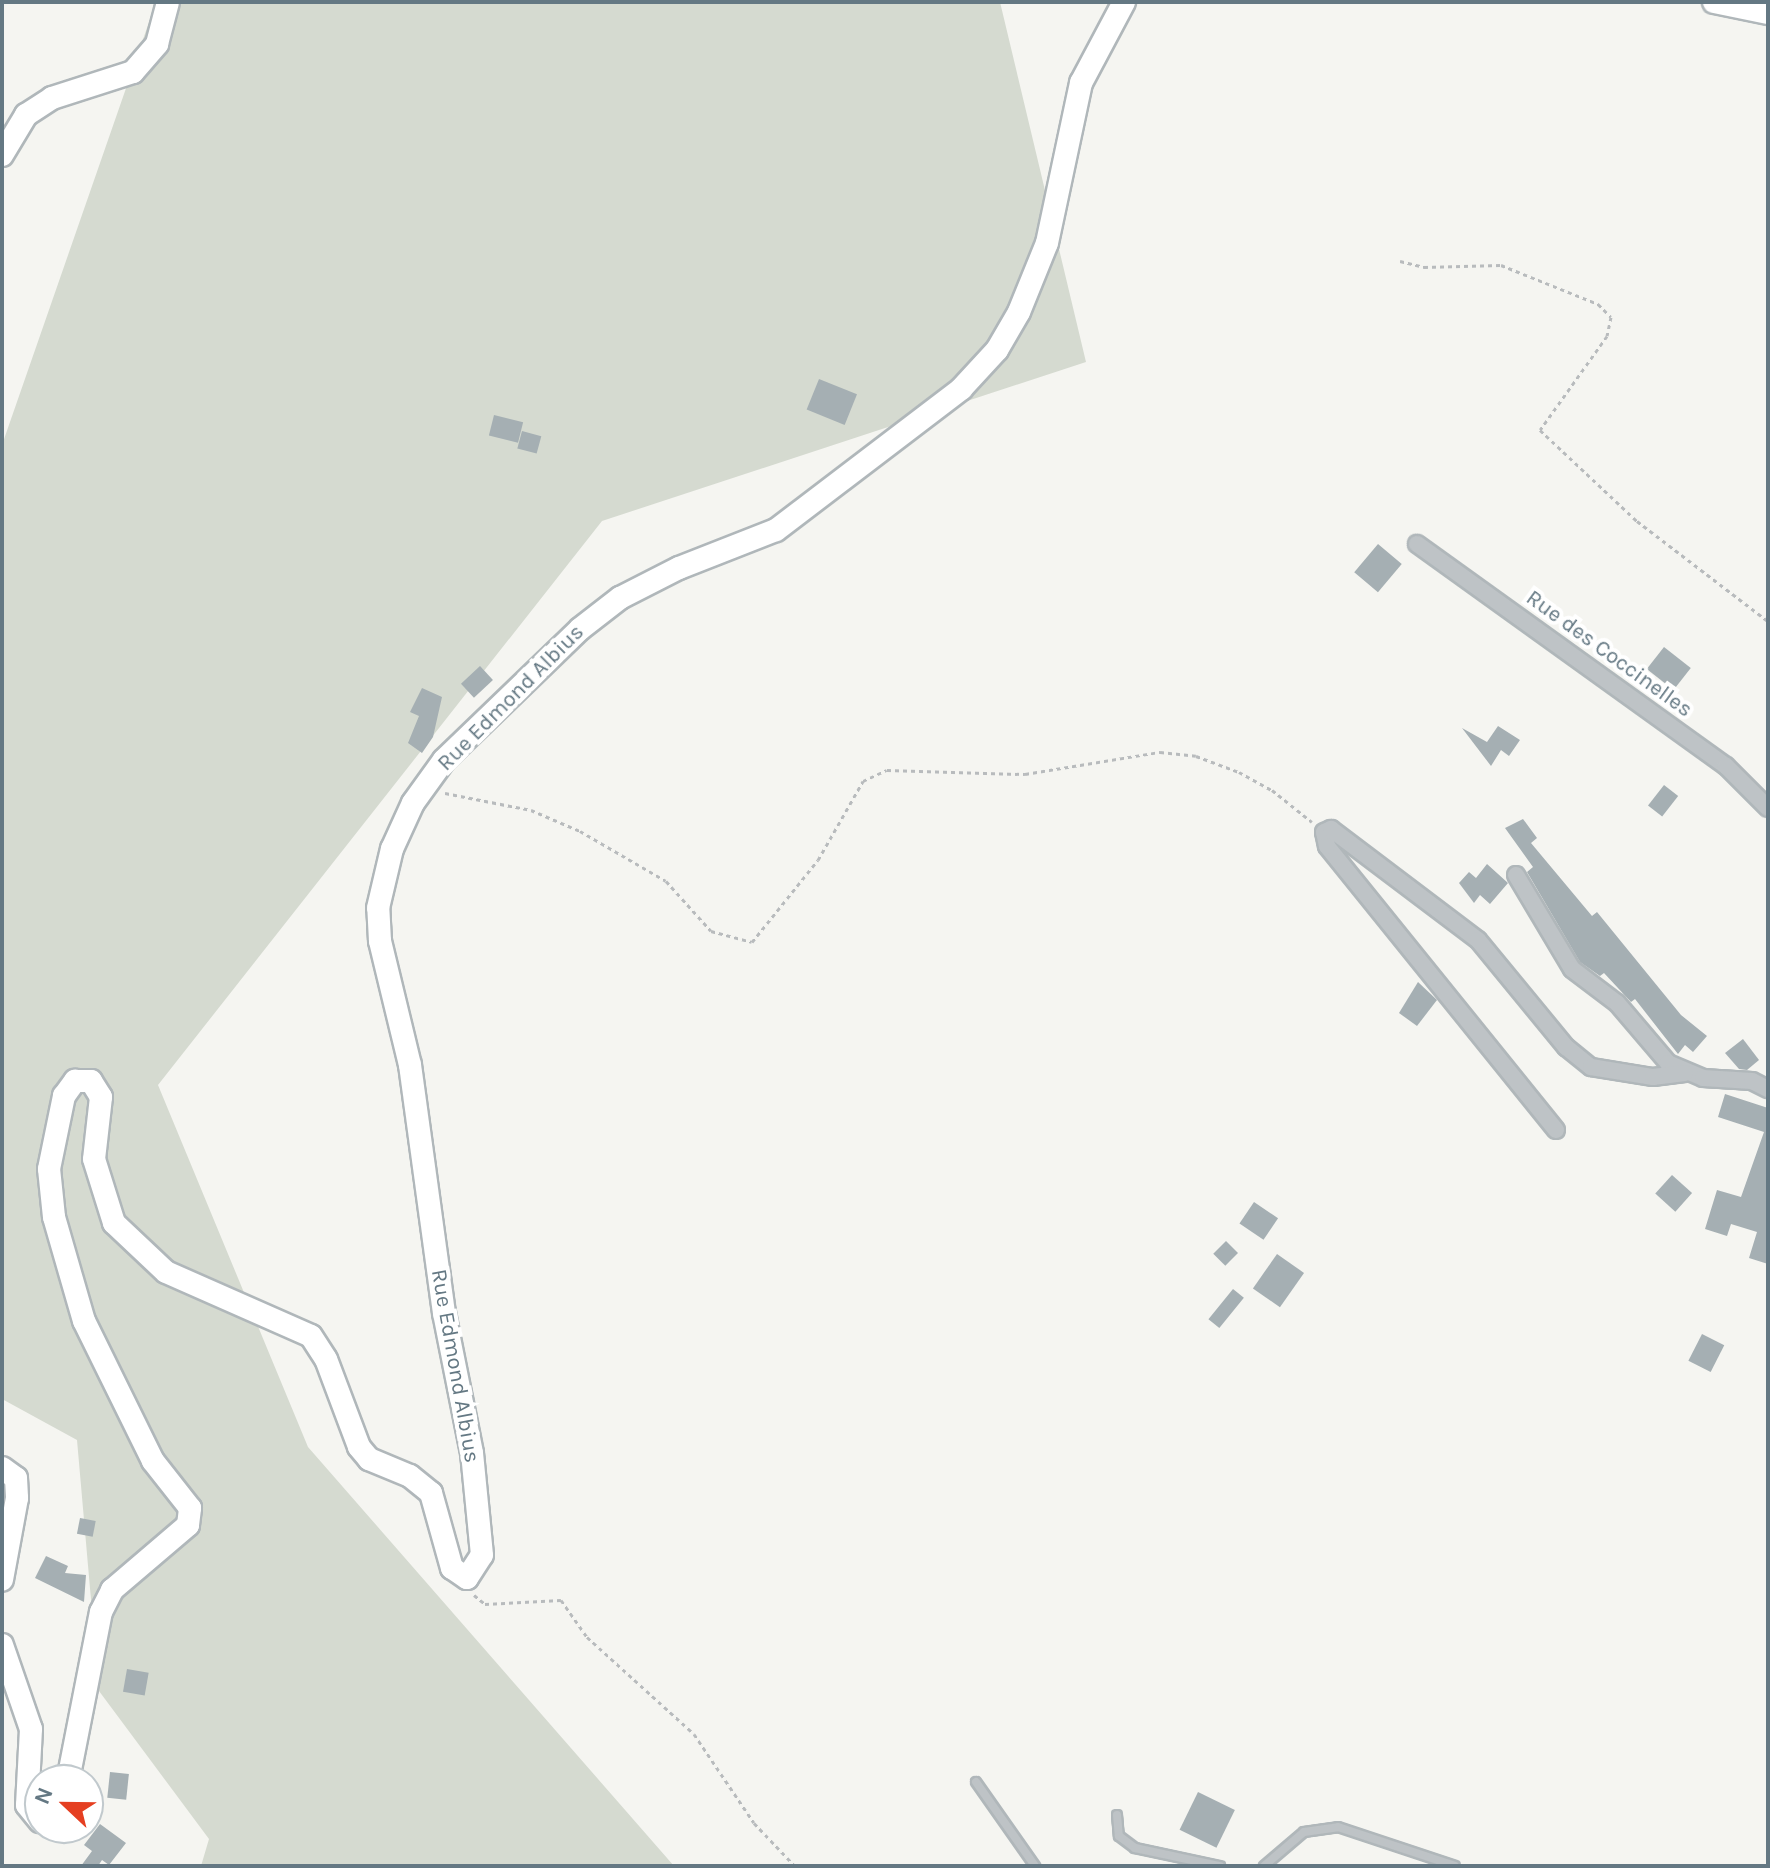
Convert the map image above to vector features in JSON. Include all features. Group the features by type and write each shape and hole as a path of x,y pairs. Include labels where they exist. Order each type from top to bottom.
{"main road":[{"name":"Rue Edmond Albius","path":"467,1578 482,1555 472,1453 444,1313 410,1065 380,941 378,908 392,849 413,803 444,760 580,629 620,598 679,568 776,530 961,389 997,350 1019,312 1047,243 1081,83 1124,2"},
{"path":"1714,2 1768,13"},
{"path":"2,155 26,115 52,98 133,72 157,44 170,7"},
{"path":"71,1764 101,1612 112,1590 188,1525 190,1508 153,1461 116,1391 84,1321 54,1217 49,1169 64,1096 75,1081 91,1081 101,1097 94,1159 114,1223 166,1272 311,1336 326,1359 359,1447 369,1459 410,1476 431,1493 452,1568 467,1578"},
{"path":"2,1468 16,1478 17,1498 2,1580"},
{"path":"2,1645 31,1729 29,1764"}],"street":[{"name":"Rue des Coccinelles","path":"1417,544 1726,766 1768,808"},
{"path":"1328,830 1478,940 1566,1047 1591,1067 1653,1077 1685,1073 1752,1081 1768,1089"},
{"path":"1328,830 1327,846 1556,1130"},
{"path":"1516,875 1572,969 1617,1003 1668,1063 1685,1073"}],"lane":[{"path":"976,1782 1035,1866"},
{"path":"1117,1815 1119,1836 1135,1848 1220,1866"},
{"path":"1264,1866 1304,1832 1338,1827 1455,1866"}],"path":[{"path":"1400,261 1424,267 1501,265 1598,304 1611,317 1607,336 1540,430 1637,521 1768,621"},
{"path":"443,793 531,810 580,831 666,881 711,931 752,942 812,869 863,781 887,770 1025,774 1160,752 1196,756 1272,790 1328,830"},
{"path":"467,1578 474,1598 485,1604 561,1600 587,1637 694,1734 754,1823 795,1866"}],"shaded area":[{"path":"156,2 1000,2 1086,362 602,521 158,1085 308,1447 674,1866 201,1866 209,1839 99,1691 77,1440 2,1399 2,445"}],"building":[{"path":"819,379 857,394 845,425 807,410"},
{"path":"494,415 523,422 518,443 489,435"},
{"path":"522,431 541,436 537,454 517,448"},
{"path":"1378,544 1402,564 1378,592 1354,572"},
{"path":"1664,647 1691,668 1674,690 1647,669"},
{"path":"480,666 493,680 474,698 461,684"},
{"path":"422,688 442,697 433,737 422,753 408,743 419,716 410,712"},
{"path":"1498,726 1520,740 1509,756 1501,750 1491,766 1462,728 1487,742"},
{"path":"1664,785 1678,796 1662,817 1648,805"},
{"path":"1523,819 1537,838 1531,843 1592,916 1597,912 1681,1015 1707,1036 1693,1052 1685,1045 1678,1054 1635,999 1631,1002 1604,973 1600,976 1580,962 1527,872 1533,867 1505,828"},
{"path":"1487,864 1508,883 1490,904 1480,895 1474,903 1459,883 1469,872 1476,878"},
{"path":"1418,982 1437,1000 1417,1026 1399,1013"},
{"path":"1743,1039 1759,1060 1747,1070 1739,1069 1725,1053"},
{"path":"1725,1094 1768,1108 1768,1264 1749,1258 1757,1232 1731,1224 1727,1236 1705,1229 1717,1190 1741,1197 1764,1132 1718,1117"},
{"path":"1672,1175 1692,1193 1675,1212 1655,1194"},
{"path":"1254,1202 1278,1218 1264,1240 1239,1224"},
{"path":"1226,1241 1238,1253 1225,1266 1213,1254"},
{"path":"1277,1254 1304,1273 1280,1307 1253,1288"},
{"path":"1233,1289 1244,1298 1219,1328 1208,1319"},
{"path":"1702,1334 1724,1345 1711,1372 1688,1361"},
{"path":"80,1518 96,1521 93,1537 77,1534"},
{"path":"46,1556 68,1566 65,1573 86,1575 84,1602 35,1578"},
{"path":"127,1669 149,1673 145,1695 123,1692"},
{"path":"110,1772 129,1774 126,1800 107,1798"},
{"path":"1198,1792 1235,1810 1216,1848 1180,1830"},
{"path":"104,1827 126,1843 109,1865 102,1860 98,1866 81,1866 92,1851 84,1845 104,1844"}]}
